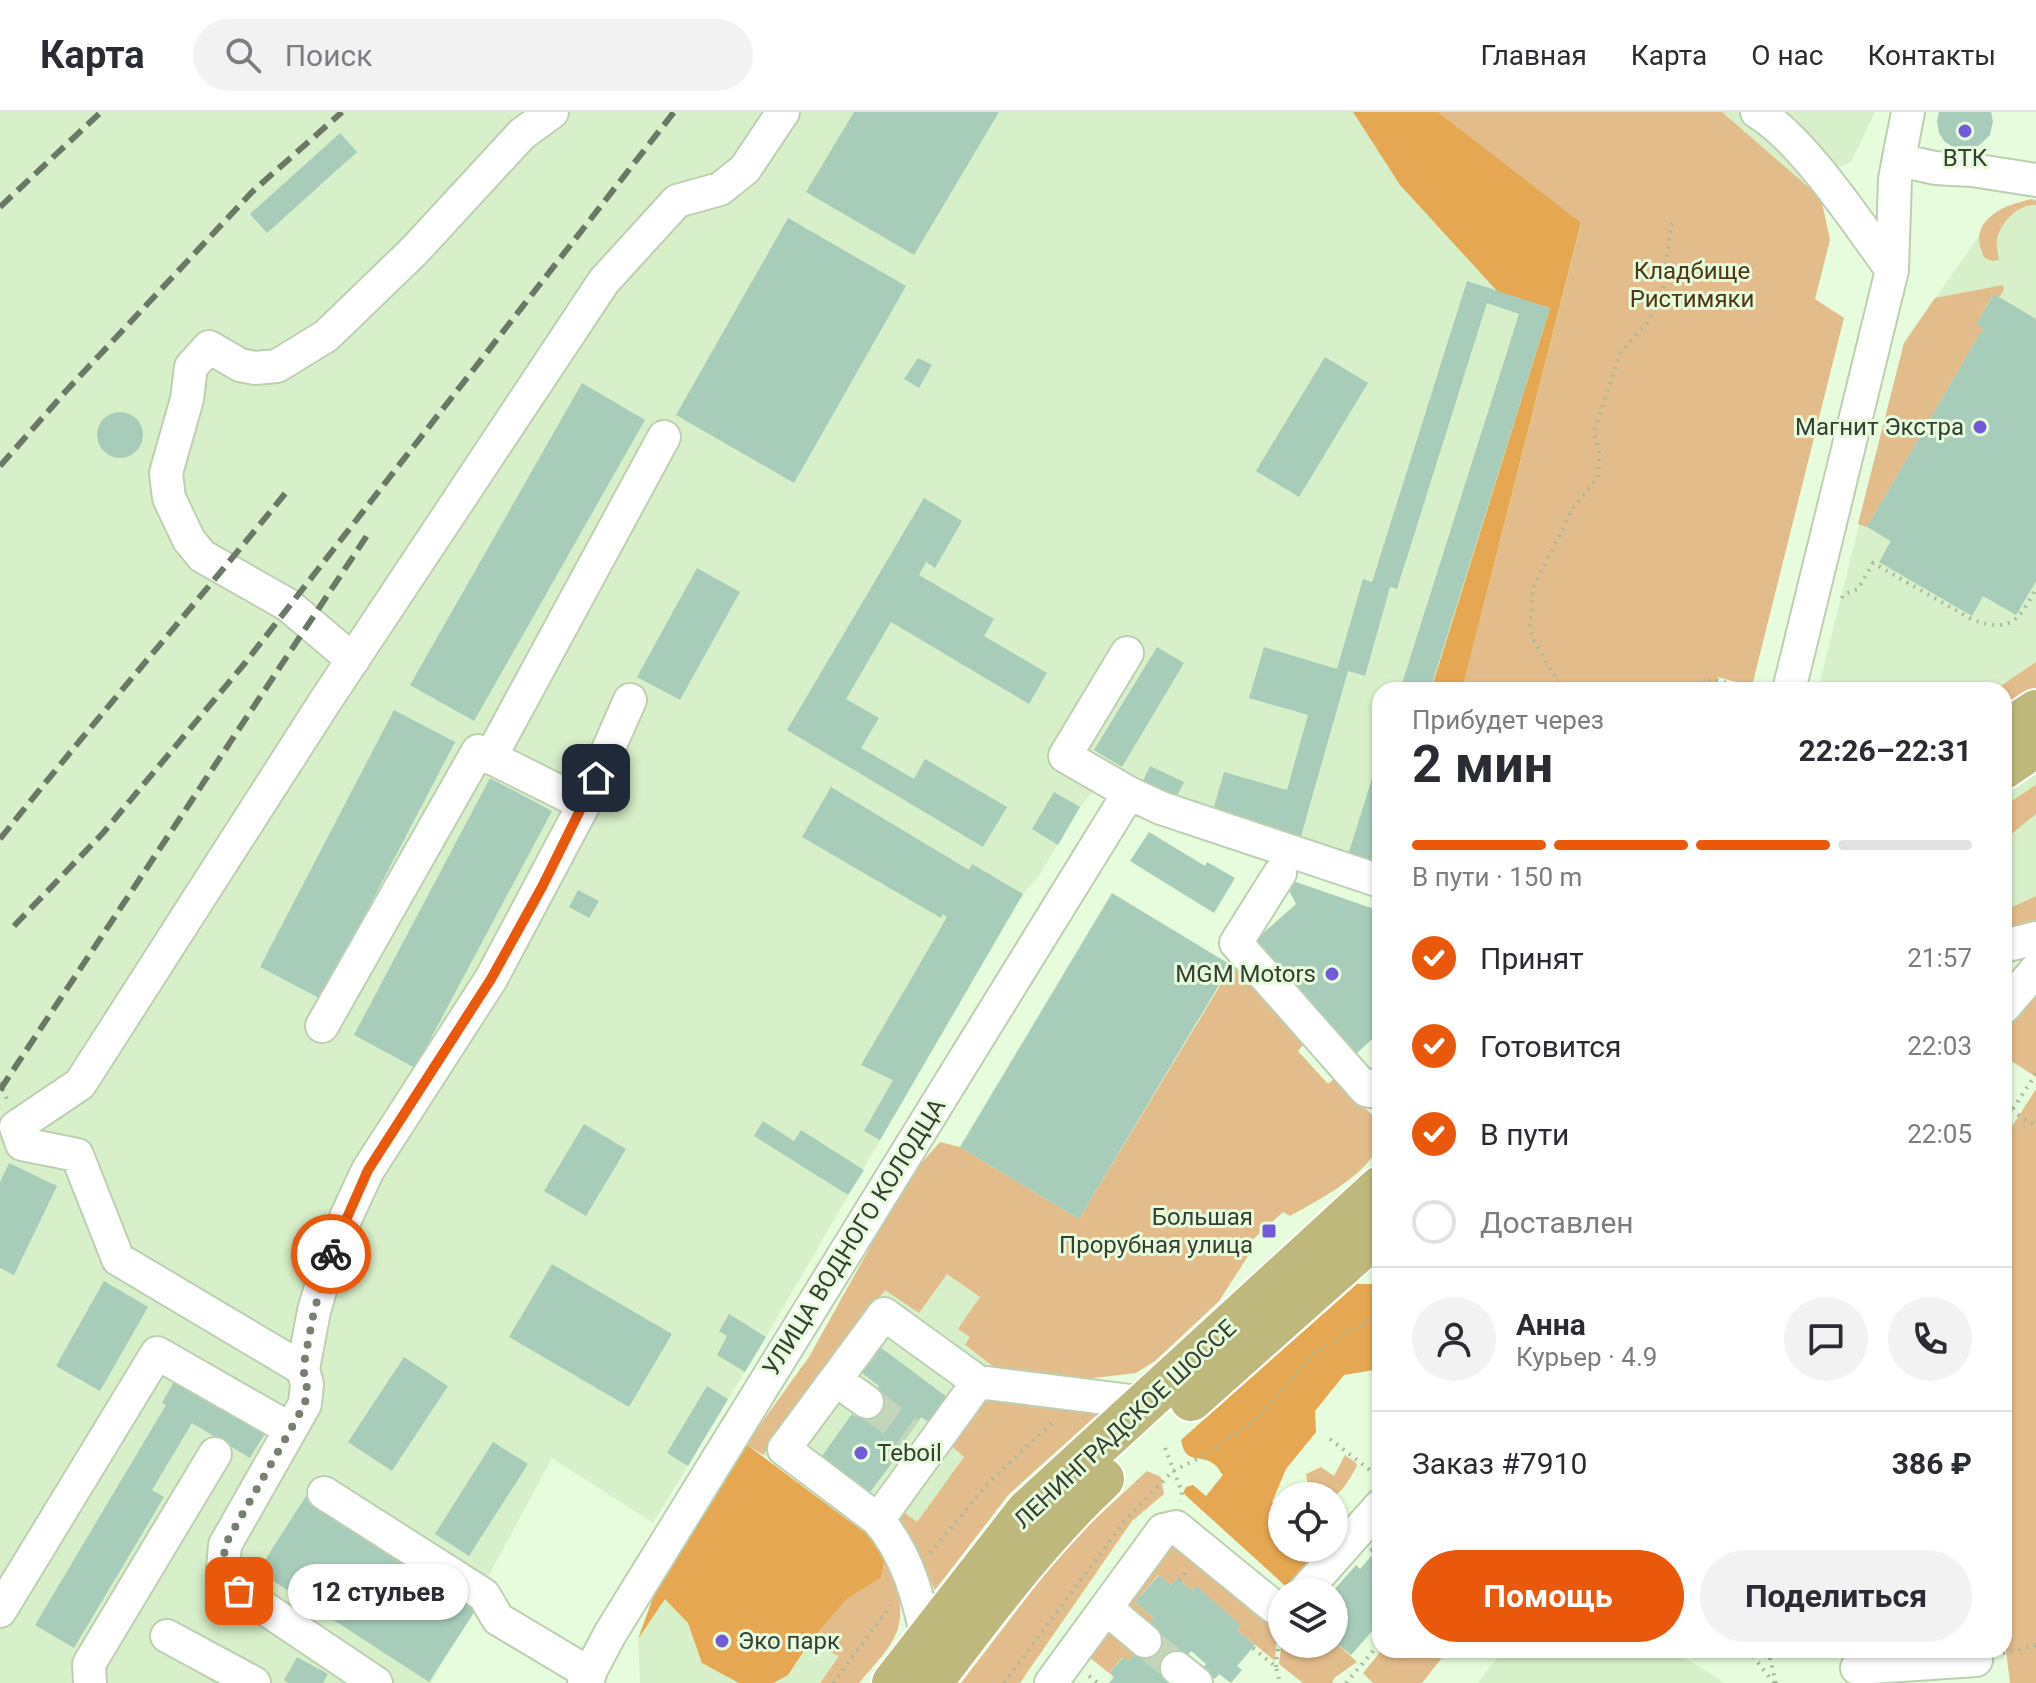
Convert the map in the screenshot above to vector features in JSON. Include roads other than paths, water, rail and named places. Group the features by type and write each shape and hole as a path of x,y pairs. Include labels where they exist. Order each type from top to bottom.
{"main road":[{"path":"2012,727 2036,711"},
{"path":"2012,762 2036,746"},
{"name":"ЛЕНИНГРАДСКОЕ ШОССЕ","path":"893,1683 1027,1511 1372,1194"},
{"name":"ЛЕНИНГРАДСКОЕ ШОССЕ","path":"931,1683 1026,1560 1073,1507 1372,1239"}],"street":[{"path":"353,660 288,605 202,556 189,540 169,498 166,473 187,399 191,367 209,347 240,365 255,368 277,366 326,336 414,251 522,134 552,112"},
{"path":"303,1369 118,1259 77,1155 22,1144 16,1127 80,1084 353,660 604,281 677,201 720,189 745,169 783,112"},
{"path":"1757,112 1772,121 1807,158 1892,270"},
{"path":"1791,682 1892,270 1895,179 1908,112"},
{"path":"1899,160 1935,168 2036,180"},
{"path":"490,758 664,437"},
{"path":"1127,653 1065,756 1161,808 1372,878"},
{"path":"376,1683 239,1591 223,1568 225,1545 305,1404 307,1384 303,1369 314,1311 328,1263 368,1170 491,979 584,804 630,700"},
{"path":"322,1026 478,751 584,804"},
{"name":"УЛИЦА ВОДНОГО КОЛОДЦА","path":"587,1679 610,1634 1129,793"},
{"path":"1280,873 1236,943 1366,1090 1372,1091"},
{"path":"2012,944 2036,938"},
{"path":"2012,998 2036,970"},
{"path":"927,1638 912,1577 890,1534 878,1520 784,1449 884,1314 978,1382 1146,1403"},
{"path":"0,1611 157,1353 290,1429"},
{"path":"836,1380 867,1402"},
{"path":"878,1520 920,1440 978,1382"},
{"path":"90,1683 89,1664 215,1454"},
{"path":"324,1493 484,1595 498,1619 587,1679"},
{"path":"1316,1578 1372,1515"},
{"path":"1051,1683 1163,1530 1176,1527 1268,1602"},
{"path":"1107,1609 1145,1641"},
{"path":"167,1636 254,1683"},
{"path":"1857,1667 1977,1664"}],"tunnel":[{"path":"867,1402 910,1433"},
{"path":"1145,1641 1177,1668"}],"railway":[{"path":"0,207 101,112"},
{"path":"0,466 252,192 342,112"},
{"path":"14,926 103,833 245,663 674,112"},
{"path":"0,839 288,490"},
{"path":"0,1090 368,534"}],"place":[{"name":"ВТК","path":"1965,131"},
{"name":"Магнит Экстра","path":"1980,427"},
{"name":"MGM Motors","path":"1332,974"},
{"name":"Большая Прорубная улица","path":"1269,1231"},
{"name":"Teboil","path":"861,1453"},
{"name":"12 стульев","path":"239,1591"},
{"name":"Эко парк","path":"722,1641"}],"park label":[{"name":"Кладбище Ристимяки","path":"1692,285"}]}
